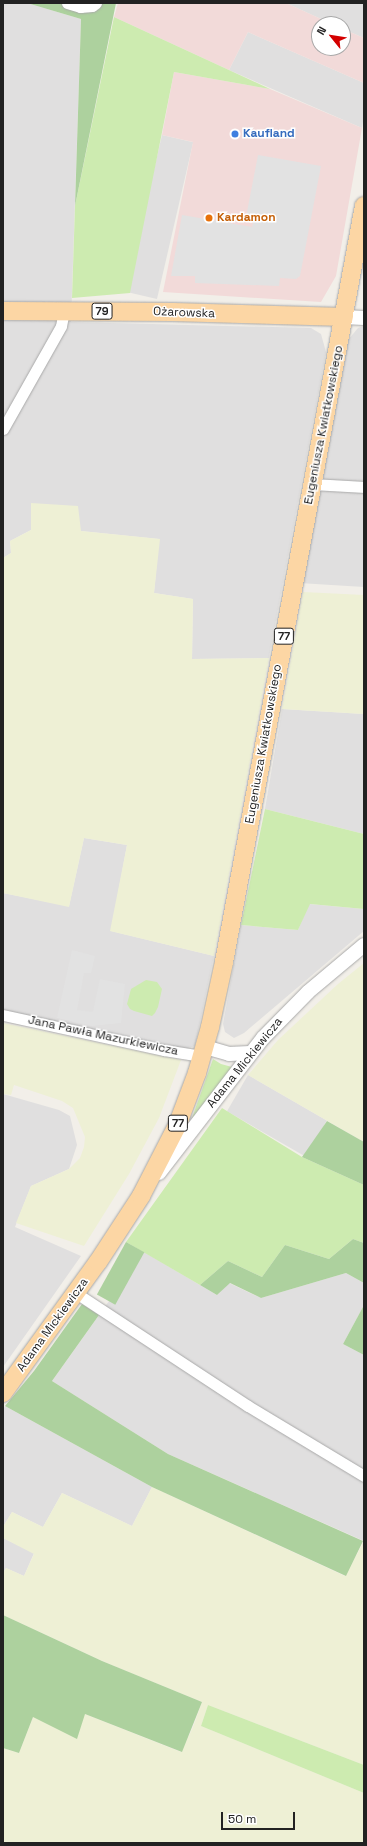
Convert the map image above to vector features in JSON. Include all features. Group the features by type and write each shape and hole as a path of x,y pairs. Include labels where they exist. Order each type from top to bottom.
{"main road":[{"name":"Eugeniusza Kwiatkowskiego","path":"204,1051 224,962 363,212"},
{"name":"Ożarowska","path":"3,311 64,310 344,317"},
{"name":"Adama Mickiewicza","path":"3,1393 76,1293 141,1196 181,1116 204,1051"}],"street":[{"path":"67,3 80,6 92,6 96,3"},
{"path":"3,429 61,326 64,310"},
{"name":"Ożarowska","path":"344,317 364,318"},
{"path":"313,484 364,487"},
{"name":"Adama Mickiewicza","path":"141,1196 184,1142 250,1053 297,1002 364,946"},
{"name":"Jana Pawła Mazurkiewicza","path":"3,1015 164,1050 204,1051"},
{"path":"204,1051 229,1054 250,1053"},
{"path":"76,1293 248,1406 364,1476"}],"shaded area":[{"path":"3,3 27,3 81,19 71,322 311,328 321,334 326,352 269,658 192,659 193,599 154,593 159,539 81,531 31,530 10,541 11,553 3,558"},
{"path":"118,3 286,3 314,16 311,16 311,56 351,56 351,32 364,38 364,83 248,32 229,70 114,17"},
{"path":"286,3 364,3 364,38 351,32 351,16 314,16"},
{"path":"248,32 364,83 364,115 362,128 229,70"},
{"path":"174,72 270,89 362,128 336,276 321,302 163,292 193,142 162,135"},
{"path":"162,135 193,142 157,299 126,292"},
{"path":"258,155 321,166 300,276 296,279 280,278 279,286 195,283 195,276 171,276 182,215 252,227 254,218 246,217"},
{"path":"364,326 364,587 299,583 348,340 358,328"},
{"path":"282,709 364,714 364,834 265,809"},
{"path":"84,838 127,845 111,931 214,956 195,1046 185,1049 3,1012 3,893 69,906"},
{"path":"309,904 364,909 364,931 244,1033 234,1038 225,1032 223,1024 241,925 298,930"},
{"path":"72,950 95,956 91,973 84,973 77,1010 93,1012 100,979 125,984 121,1023 90,1026 57,1018"},
{"path":"248,1075 327,1120 306,1157 227,1111"},
{"path":"3,1094 59,1110 70,1116 77,1145 69,1169 31,1186 15,1227 81,1256 3,1367"},
{"path":"144,1252 217,1295 229,1283 261,1298 346,1273 364,1283 364,1305 343,1344 364,1355 364,1541 168,1454 52,1381"},
{"path":"5,1406 152,1487 132,1526 62,1493 43,1527 12,1512 3,1527 3,1410"},
{"path":"3,1538 34,1553 24,1576 6,1568 3,1573"}],"green space":[{"path":"27,3 116,3 75,206 81,19"},
{"path":"114,17 270,89 174,72 130,293 72,298 75,206"},
{"path":"31,503 78,506 81,531 160,539 154,593 193,599 192,659 269,658 214,956 110,931 127,845 84,838 69,907 3,893 3,558 11,553 10,541 31,530"},
{"path":"303,592 364,595 364,714 282,709"},
{"path":"265,809 364,834 364,909 310,904 298,930 241,925"},
{"path":"364,963 364,1142 248,1075 278,1040 338,984"},
{"path":"146,980 157,982 162,989 158,1007 152,1016 134,1011 130,1009 127,1004 131,989"},
{"path":"3,1023 181,1060 159,1118 129,1174 84,1246 16,1223 31,1186 69,1169 80,1158 84,1147 85,1137 73,1108 62,1101 14,1085 11,1095 3,1094"},
{"path":"213,1059 221,1064 232,1067 193,1119 192,1118"},
{"path":"222,1108 302,1157 364,1185 364,1243 353,1239 329,1259 285,1245 262,1277 228,1261 200,1285 126,1242"},
{"path":"327,1121 364,1142 364,1185 302,1157"},
{"path":"353,1239 364,1243 364,1283 346,1273 261,1298 230,1283 217,1295 200,1285 228,1261 262,1277 285,1245 329,1259"},
{"path":"126,1242 144,1252 115,1305 97,1294"},
{"path":"82,1304 99,1315 52,1381 168,1454 363,1541 346,1576 152,1487 5,1406 34,1371"},
{"path":"364,1305 364,1355 343,1344"},
{"path":"152,1487 345,1576 364,1541 364,1765 208,1705 201,1726 364,1793 364,1843 3,1843 3,1748 19,1753 33,1717 85,1714 181,1752 193,1727 202,1702 102,1661 3,1615 3,1573 6,1568 24,1576 34,1554 3,1538 3,1527 12,1512 43,1527 62,1493 132,1526"},
{"path":"3,1615 102,1661 202,1702 182,1752 85,1714 77,1739 33,1717 19,1753 3,1748"},
{"path":"208,1705 364,1765 364,1793 201,1726"}],"place":[{"name":"Kaufland","path":"235,134"},
{"name":"Kardamon","path":"209,218"}]}
